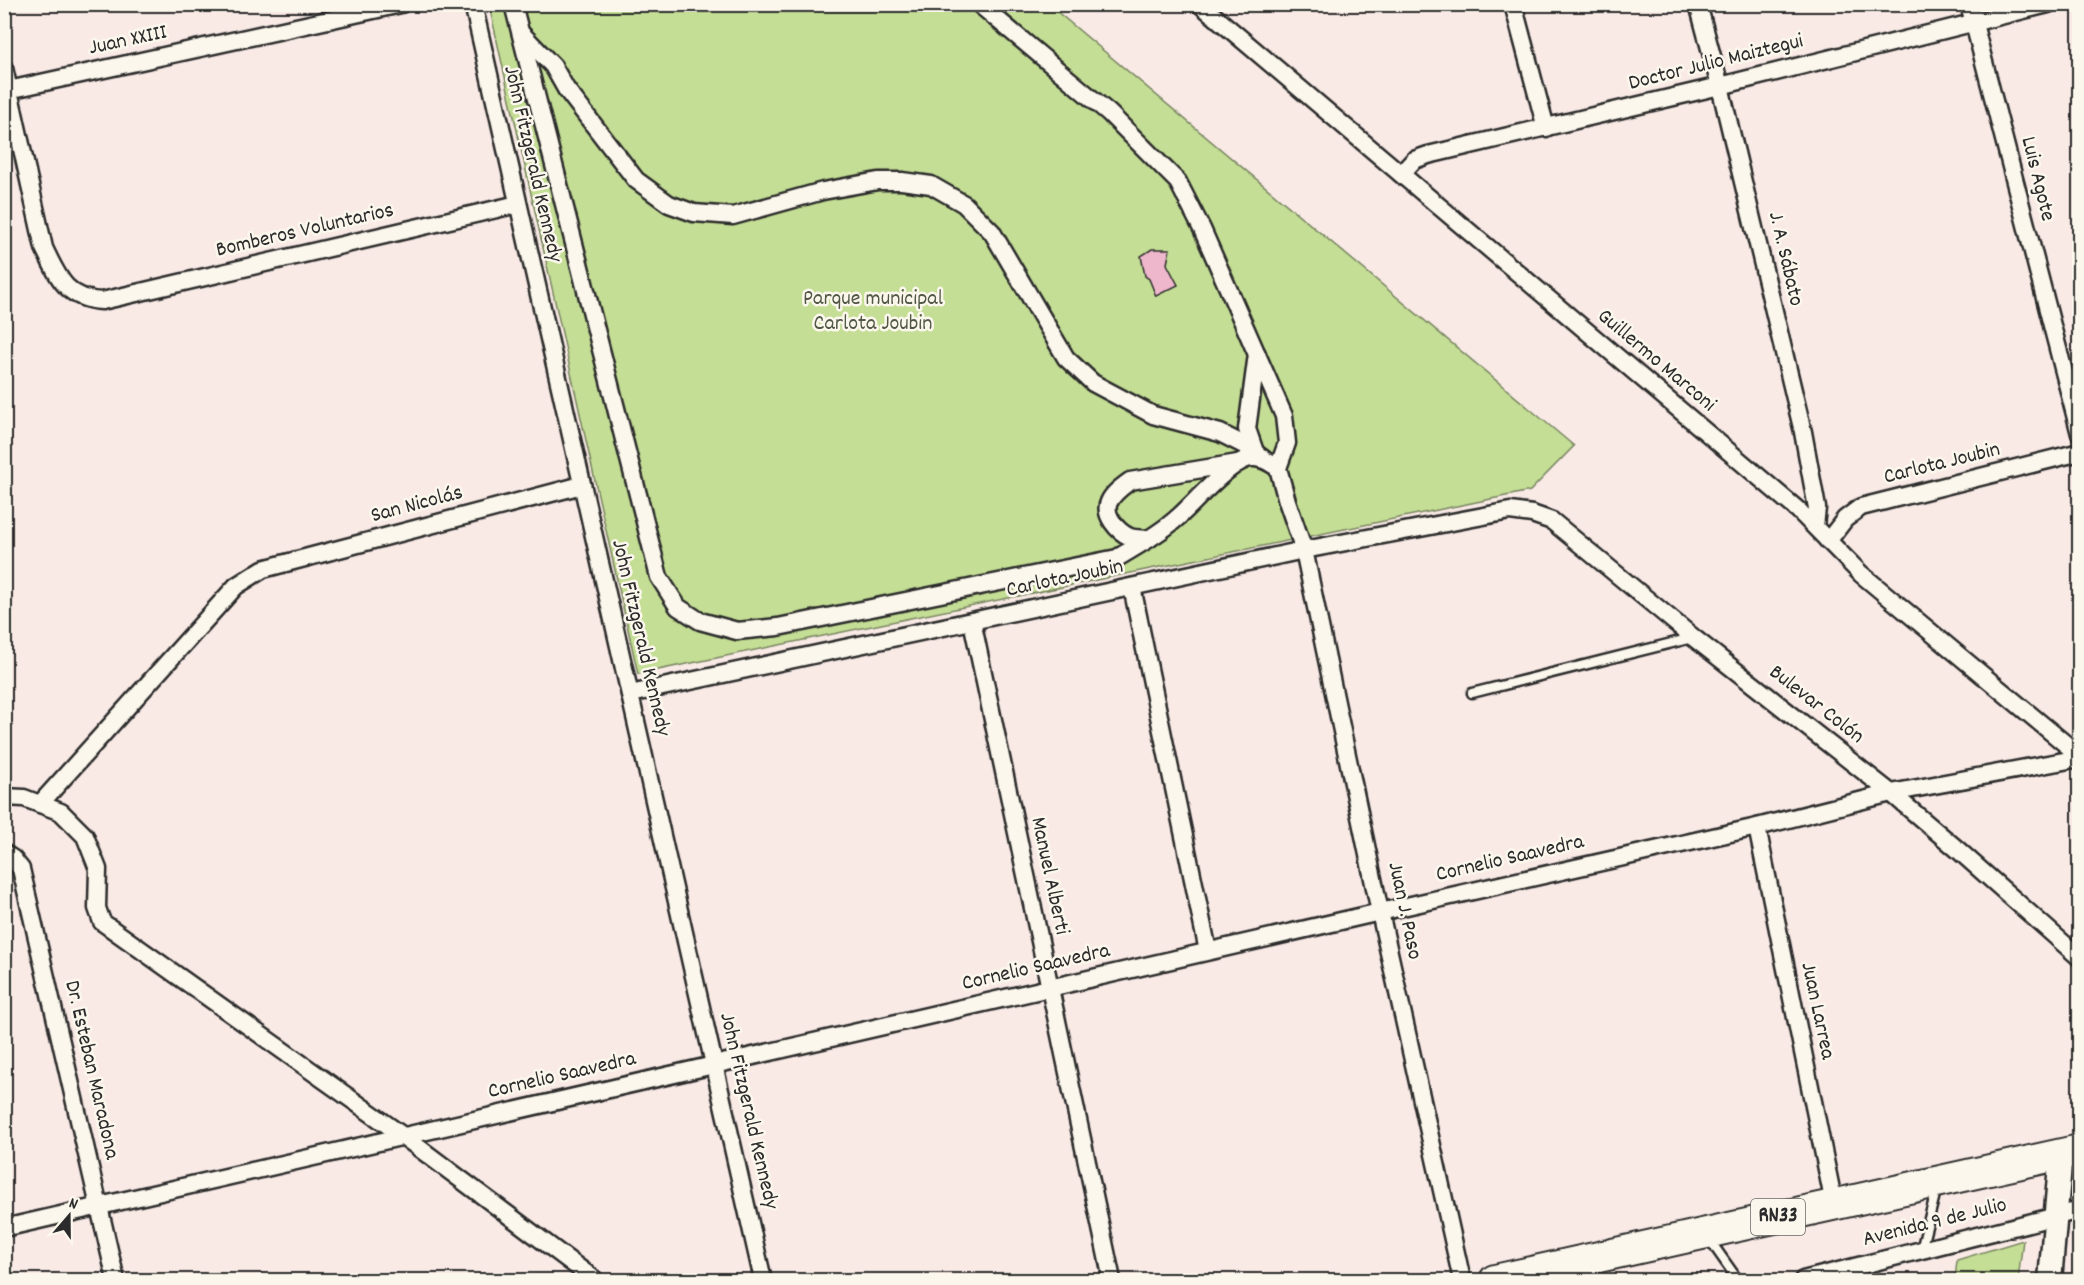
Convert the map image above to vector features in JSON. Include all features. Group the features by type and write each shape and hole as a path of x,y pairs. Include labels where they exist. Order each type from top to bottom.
{"highway":[{"name":"RN33","path":"1495,1281 2070,1152"}],"main road":[{"path":"2050,1281 2057,1215 2070,1152"}],"street":[{"name":"Juan XXIII","path":"7,91 401,4"},
{"name":"John Fitzgerald Kennedy","path":"473,4 763,1281"},
{"path":"979,4 1109,113 1178,182 1202,229 1284,416 1287,443 1266,460 1252,458 1239,463 1130,481 1116,492 1108,503 1108,515 1129,537 1149,539"},
{"name":"Guillermo Marconi","path":"1200,4 1798,510 1861,574 2079,757"},
{"path":"1513,4 1546,128"},
{"name":"J. A. Sábato","path":"1698,4 1720,86 1803,432 1818,508 1815,526"},
{"name":"Luis Agote","path":"1969,4 2079,434"},
{"name":"Doctor Julio Maiztegui","path":"1401,174 1414,160 1428,155 1720,86 2048,4"},
{"path":"518,15 566,89 636,180 669,204 694,213 733,216 823,191 878,181 902,180 931,185 964,204 992,232 1066,358 1093,383 1153,415 1220,433 1266,460"},
{"path":"518,15 658,577 678,607 700,621 736,631 778,627 1117,558 1177,519 1215,482 1239,463"},
{"path":"4,68 7,91"},
{"name":"Bomberos Voluntarios","path":"7,91 44,248 56,274 74,294 86,300 102,301 518,204"},
{"name":"Juan J. Paso","path":"1257,353 1246,429 1266,460 1287,501 1304,550 1380,912 1462,1281"},
{"name":"Carlota Joubin","path":"1828,541 1845,519 1861,507 2079,452"},
{"name":"San Nicolás","path":"40,804 236,586 263,569 582,484"},
{"name":"Carlota Joubin","path":"630,694 1304,550 1510,511"},
{"name":"Bulevar Colón","path":"1510,511 1532,514 1552,521 1958,849 2079,958"},
{"path":"1132,587 1208,951"},
{"name":"Manuel Alberti","path":"972,621 1112,1281"},
{"name":"Cornelio Saavedra","path":"4,1228 1208,951 1757,828 1891,794 2079,757"},
{"path":"4,797 24,798 61,812 85,836 98,869 98,908 102,922 403,1136 595,1281"},
{"name":"Juan Larrea","path":"1757,828 1834,1204"},
{"name":"Dr. Esteban Maradona","path":"4,853 21,869 116,1281"},
{"name":"Avenida 9 de Julio","path":"1803,1281 2079,1210"}],"lane":[{"path":"1472,693 1694,638"},
{"path":"1920,1250 1939,1182"},
{"path":"1706,1233 1738,1281"}],"green space":[{"name":"Parque municipal Carlota Joubin","path":"489,5 1049,5 1574,446 1530,491 638,674"},
{"path":"2023,1240 2018,1280 1955,1280 1957,1260"}],"building":[{"path":"1152,249 1170,249 1167,264 1178,285 1156,296 1149,279 1145,276 1141,256"}]}
